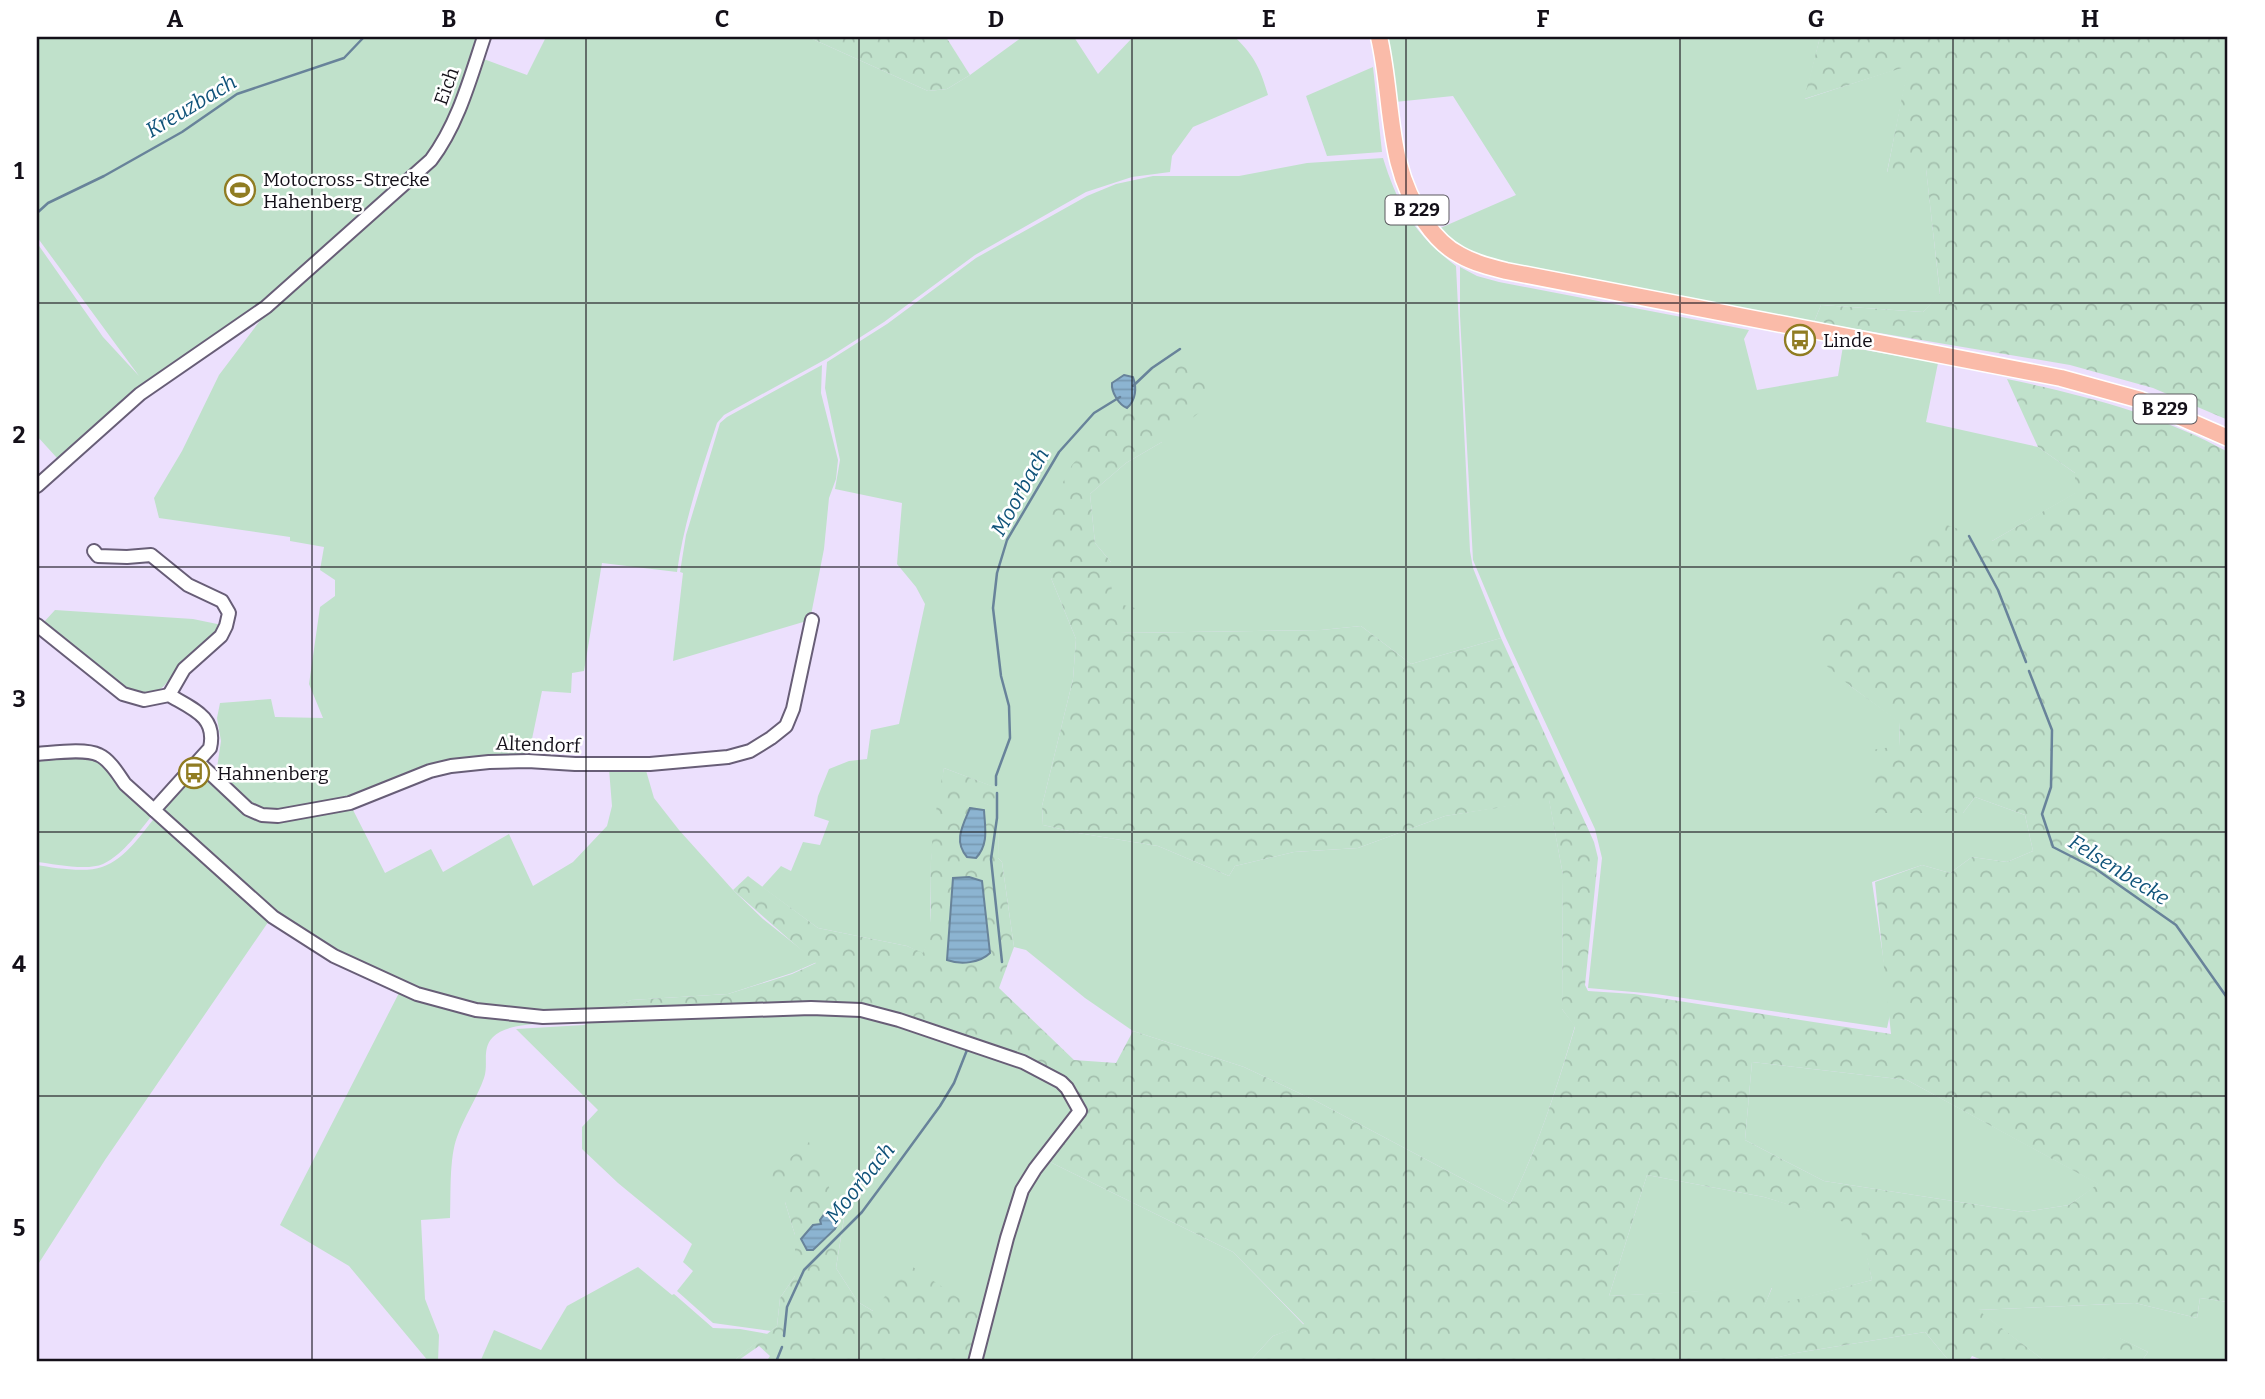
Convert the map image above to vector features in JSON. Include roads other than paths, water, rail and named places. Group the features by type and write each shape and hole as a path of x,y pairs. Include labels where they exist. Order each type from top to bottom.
{"main road":[{"name":"B 229","path":"1379,37 1395,153 1404,183 1419,213 1438,238 1458,254 1477,263 1573,284 1865,338 2098,387 2167,410 2228,438"}],"street":[{"name":"Eich","path":"37,486 141,394 266,307 431,160 442,146 454,122 484,37"},
{"path":"94,551 98,556 106,557 151,555 179,579 216,597 227,608 229,618 224,631 184,669 169,695"},
{"name":"Altendorf","path":"198,762 248,809 272,816 351,803 430,771 489,761 639,765 728,757 750,751 786,726 793,709 812,620"},
{"path":"37,625 118,692 140,700 169,695 198,713 210,725 210,748 154,810"},
{"path":"37,754 84,752 99,755 125,784 273,917 334,956 417,993 476,1010 543,1017 811,1008 861,1010 972,1044 1048,1073 1067,1088 1080,1111 1022,1190 975,1362"}],"water":[{"path":"1124,375 1133,377 1135,385 1134,398 1127,408 1118,401 1112,387 1112,383"},
{"path":"970,808 984,810 985,841 976,858 967,857 960,839"},
{"path":"969,877 982,881 990,953 976,961 952,962 947,960 953,878"},
{"path":"825,1213 832,1213 838,1223 813,1250 807,1250 801,1239 813,1225 821,1224 820,1220"}],"waterway":[{"name":"Kreuzbach","path":"37,213 48,203 104,176 182,132 237,94 344,58 364,37"},
{"name":"Moorbach","path":"1133,386 1152,368 1180,349"},
{"name":"Moorbach","path":"996,785 996,776 1010,738 1009,706 1001,676 993,608 997,573 1007,540 1059,452 1094,413 1120,397"},
{"name":"Felsenbecke","path":"1969,536 1998,590 2026,662"},
{"name":"Felsenbecke","path":"2029,671 2052,730 2051,787 2042,814 2053,847 2096,869 2176,925 2228,999"},
{"name":"Moorbach","path":"997,793 997,818 991,859 1002,962"},
{"name":"Moorbach","path":"784,1336 787,1307 804,1270 862,1212 894,1169 940,1106 954,1083 967,1050"},
{"name":"Moorbach","path":"776,1362 782,1347"},
{"name":"Felsenbecke","path":"2227,1362 2228,1357"}],"place":[{"name":"Motocross-Strecke Hahenberg","path":"240,190"},
{"name":"Linde","path":"1800,340"},
{"name":"Hahnenberg","path":"194,773"}]}
